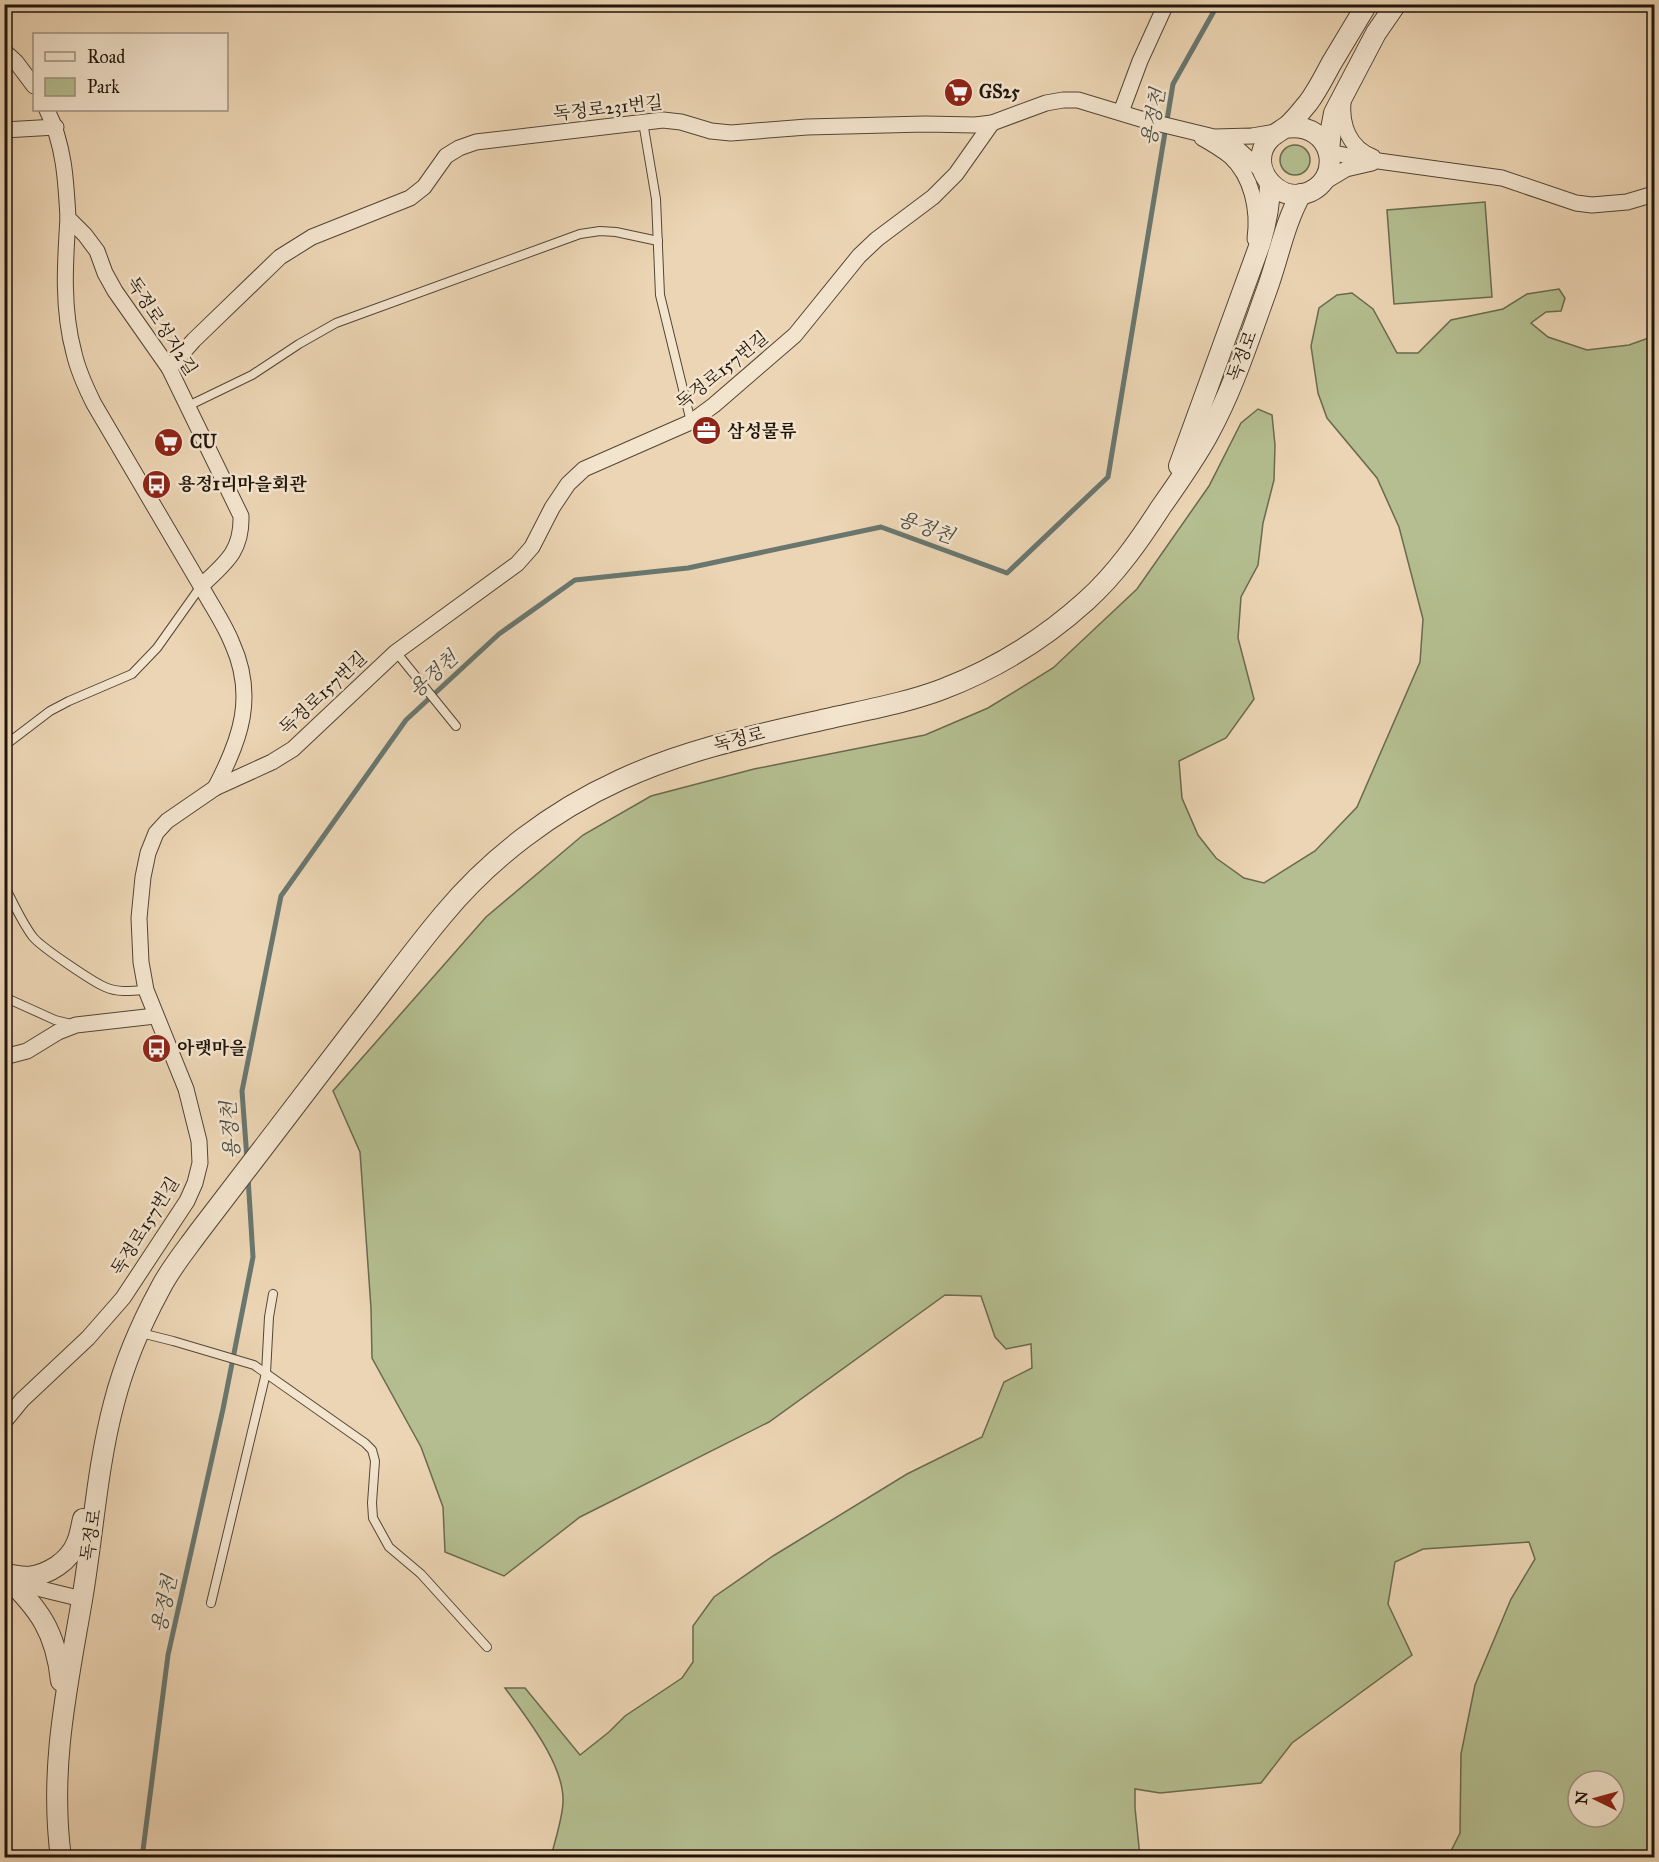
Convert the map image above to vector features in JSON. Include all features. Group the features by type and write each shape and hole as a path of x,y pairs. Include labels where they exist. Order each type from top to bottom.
{"street":[{"path":"1121,112 1140,61 1167,4"},
{"path":"1267,178 1261,162 1262,151 1267,141 1294,119 1316,92 1367,4"},
{"path":"1321,184 1330,163 1331,129 1335,113 1376,33 1396,4"},
{"path":"4,51 16,62 33,85"},
{"path":"1344,92 1343,124 1350,138 1367,155 1387,162"},
{"name":"독정로231번길","path":"169,368 194,340 280,257 312,237 410,198 424,187 446,156 459,147 476,142 663,120 730,133 807,127 992,123 1063,99 1078,100 1194,133"},
{"path":"48,111 56,127 63,153 68,218 65,299 74,354 83,381 94,405 201,586 232,642 240,664 245,688 244,712 239,735 216,788"},
{"name":"독정로157번길","path":"4,1422 22,1400 88,1338 123,1298 187,1201 195,1183 200,1163 199,1141 186,1089 146,990 141,962 139,918 142,877 156,833 167,821 216,788 272,762 293,749 396,652 517,564 532,547 552,508 568,484 584,469 691,422 714,405 795,335 859,256 877,239 933,197 956,174 992,123"},
{"path":"1194,133 1214,137 1233,137 1296,126 1317,133 1329,152"},
{"path":"4,130 56,127"},
{"path":"1194,133 1238,149 1279,190 1290,194 1312,191 1346,169 1387,162"},
{"path":"1194,133 1231,157 1242,171 1250,187 1257,228 1251,274"},
{"path":"1329,152 1502,178 1592,205 1627,202 1654,194"},
{"name":"독정로","path":"1161,508 1251,274 1267,222 1270,202 1267,178"},
{"name":"독정로","path":"61,1857 57,1799 63,1702 114,1401 139,1333 160,1288 198,1233 444,913 518,842 584,798 685,753 719,743 890,705 944,689 1040,638 1088,600 1126,558 1192,464 1211,430 1227,395 1270,281 1292,209 1301,194"},
{"name":"독정로성지2길","path":"68,218 86,235 97,251 115,291 169,368 242,516 242,532 236,549 201,586"},
{"path":"4,1057 27,1052 58,1032 76,1025 155,1016"},
{"path":"4,1574 27,1577 43,1574 69,1556 76,1544 106,1439"},
{"path":"4,1574 41,1589 82,1599"},
{"path":"4,1574 25,1595 49,1630 56,1646 60,1666 63,1702"}],"lane":[{"path":"643,122 656,199 660,295 691,422"},
{"path":"188,406 252,375 336,323 580,234 608,231 658,241"},
{"path":"4,746 50,711 132,674 157,648 201,586"},
{"path":"396,652 456,726"},
{"path":"4,885 35,939 106,988 125,992 146,990"},
{"path":"4,997 55,1020 76,1025"},
{"path":"211,1602 266,1373 269,1317 273,1294"},
{"path":"139,1333 254,1365 372,1450 375,1461 373,1518 389,1547 422,1574 487,1647"}],"green space":[{"path":"1295,145 1301,146 1309,154 1309,166 1301,174 1295,175 1289,174 1281,166 1280,160 1281,154 1289,146"},
{"path":"1485,202 1492,297 1394,304 1387,210"},
{"path":"1559,289 1565,298 1561,311 1546,312 1531,323 1548,337 1587,350 1629,345 1654,336 1654,1857 1448,1857 1460,1833 1461,1754 1475,1685 1511,1599 1535,1559 1529,1542 1423,1549 1395,1562 1388,1604 1412,1655 1292,1743 1261,1783 1160,1793 1135,1789 1140,1857 551,1857 563,1803 558,1773 543,1742 505,1688 525,1688 580,1755 625,1716 682,1678 693,1662 693,1626 714,1597 773,1556 907,1474 982,1437 1004,1382 1032,1368 1031,1344 1006,1349 995,1337 981,1296 945,1295 769,1422 580,1517 504,1576 445,1552 443,1507 421,1447 372,1358 371,1308 360,1152 333,1091 486,917 583,835 651,796 754,769 925,735 988,708 1053,668 1137,589 1209,486 1241,423 1258,409 1272,415 1275,445 1274,480 1263,523 1258,565 1241,597 1238,638 1254,699 1226,738 1179,761 1182,798 1198,835 1216,858 1244,878 1264,883 1315,851 1357,807 1420,662 1423,619 1399,527 1377,478 1327,418 1318,393 1311,346 1319,308 1337,295 1352,293 1373,309 1397,353 1418,353 1451,320 1503,309 1527,294"}],"waterway":[{"name":"용정천","path":"247,1159 242,1091 281,896 406,720 499,634 575,580 688,568 881,527 1007,573 1108,477 1173,84 1218,4"},
{"name":"용정천","path":"142,1858 168,1655 223,1409 253,1257 248,1177"}],"place":[{"name":"GS25","path":"958,92"},
{"name":"삼성물류","path":"706,431"},
{"name":"CU","path":"169,442"},
{"name":"용정1리마을회관","path":"157,484"},
{"name":"아랫마을","path":"156,1048"}]}
